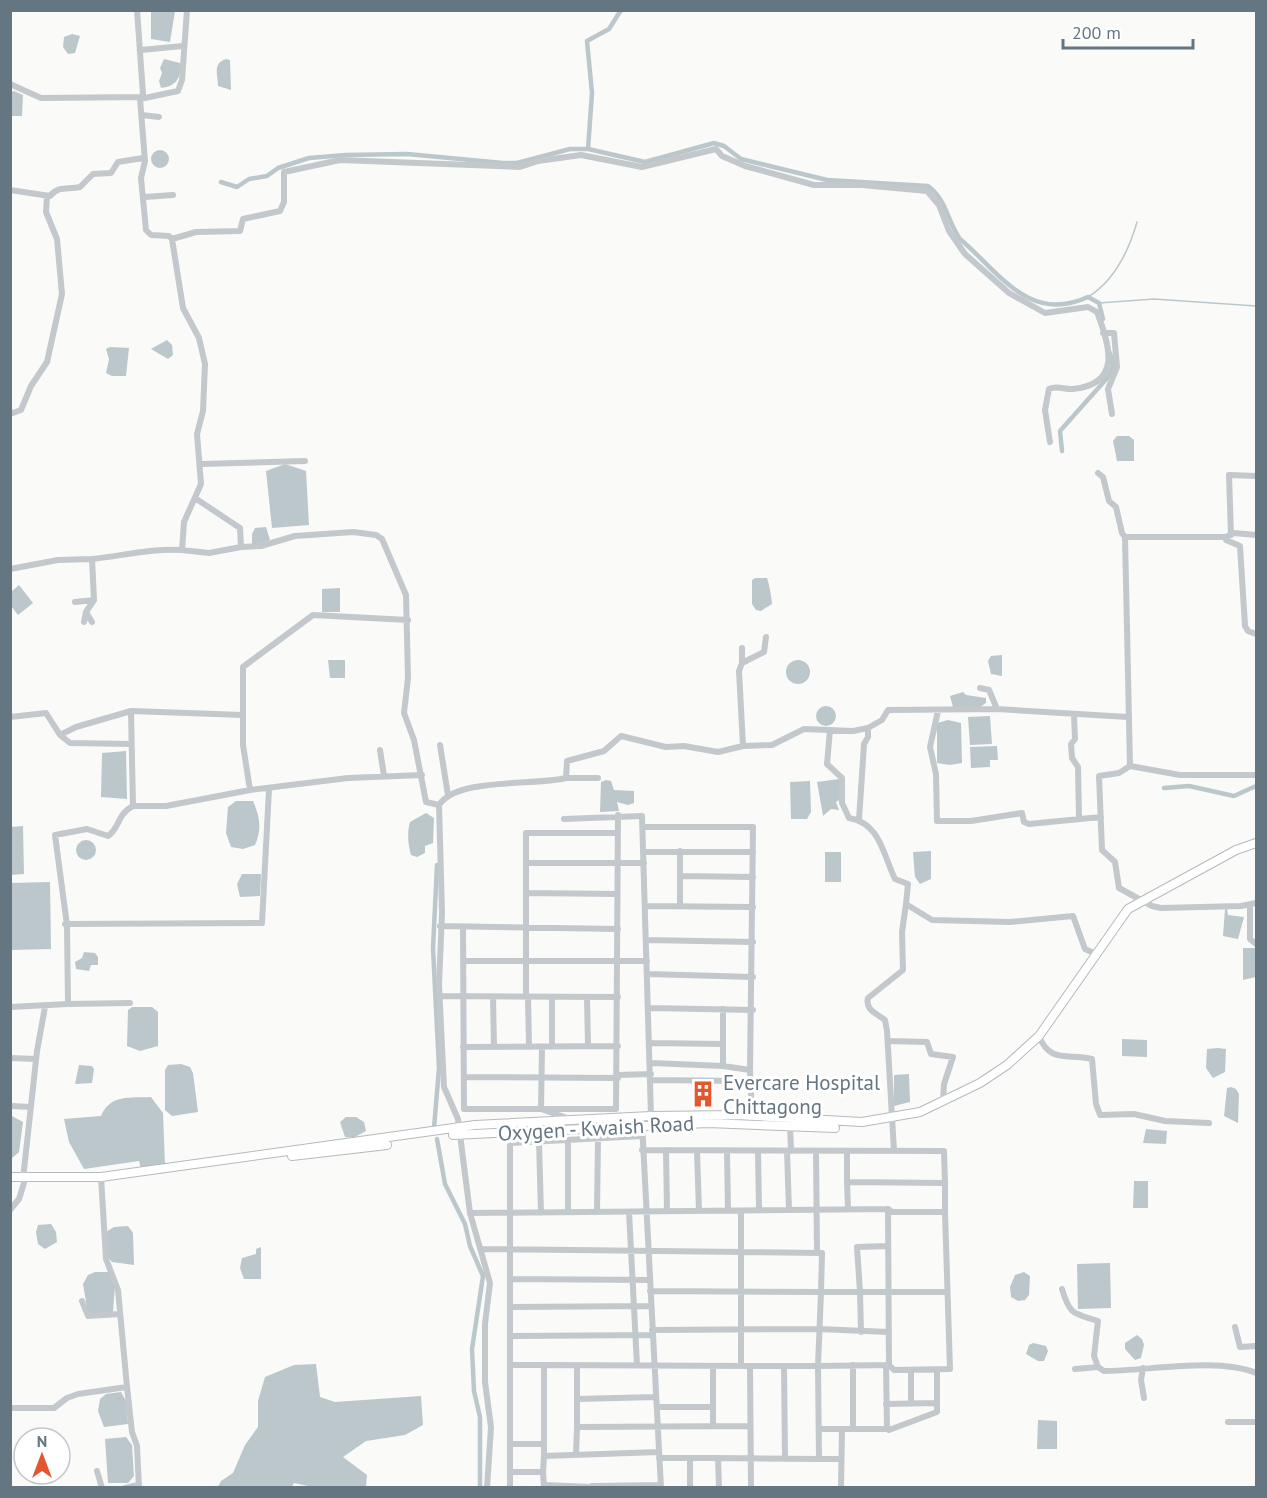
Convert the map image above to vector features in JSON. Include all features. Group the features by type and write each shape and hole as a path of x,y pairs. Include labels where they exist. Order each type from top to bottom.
{"main road":[{"name":"Oxygen - Kwaish Road","path":"893,1120 943,1102 994,1074 1040,1038 1123,915 1236,850 1257,845"},
{"name":"Oxygen - Kwaish Road","path":"101,1179 460,1131 510,1132 645,1119 840,1123 926,1116 987,1084 1012,1067 1040,1038 1124,919 1146,902"},
{"name":"Oxygen - Kwaish Road","path":"10,1180 101,1179 460,1131 475,1125 752,1116 790,1121"}],"street":[{"path":"137,10 141,50 142,158 145,161 141,178 145,196 146,230 151,235 172,238 196,232 240,231 243,219 280,211 284,202 284,172 308,165 340,160 520,167 538,161 581,155 642,167 716,149 722,156 746,166 814,184 927,191 939,205 949,231 957,244 1002,288 1024,303 1045,313 1094,308 1097,312 1109,360 1108,369 1101,380 1073,389 1053,387 1049,389 1046,410 1050,442"},
{"path":"10,84 41,98 141,98 178,91 182,80 187,10"},
{"path":"141,50 183,46"},
{"path":"142,115 159,117"},
{"path":"10,190 47,196 64,187 80,187 93,174 111,173 118,162 142,158"},
{"path":"145,196 173,195"},
{"path":"10,414 21,410 31,386 48,362 57,328 62,281 57,238 46,212 47,196"},
{"path":"172,238 183,308 199,338 205,364 203,411 197,434 201,484 184,522 182,550"},
{"path":"1103,333 1112,332 1117,352 1117,367 1108,386 1112,414"},
{"path":"201,464 305,461"},
{"path":"1098,473 1104,477 1109,501 1116,507 1125,537 1130,766"},
{"path":"1257,477 1229,475 1228,541 1240,546 1245,626 1248,631 1257,634"},
{"path":"195,498 240,528 241,547"},
{"path":"10,569 58,560 92,559 146,553 160,549 209,553 261,546 274,540 303,535 353,532 376,535 382,539 406,595 408,678 404,713 422,775 426,802 440,804"},
{"path":"1125,537 1257,535"},
{"path":"84,622 86,612 94,600 92,559"},
{"path":"75,602 94,600"},
{"path":"86,612 92,622"},
{"path":"250,790 243,745 243,667 313,615 408,620"},
{"path":"742,663 764,652 766,637"},
{"path":"742,648 740,671 743,746"},
{"path":"980,688 989,690 997,709"},
{"path":"566,778 567,760 604,751 621,736 666,747 684,746 718,752 743,746 772,745 804,729 853,731 868,728 882,720 888,710 997,709 1128,717"},
{"path":"60,735 76,727 130,711 243,715"},
{"path":"130,711 133,806"},
{"path":"938,711 930,747 936,774 937,821 971,821 1022,813 1024,822 1029,824 1101,817"},
{"path":"10,717 46,713 60,735 70,742 131,744"},
{"path":"1074,715 1075,730 1071,744 1072,759 1078,767 1079,818"},
{"path":"859,820 864,744 868,737 868,728"},
{"path":"830,730 827,764 842,778 842,803 847,817 866,823 881,843 895,879 908,884 902,932 903,970 868,998 867,1002 869,1009 885,1020 889,1041 894,1151"},
{"path":"440,745 448,795"},
{"path":"380,750 384,776"},
{"path":"1257,776 1180,775 1130,766 1119,773 1099,776 1102,850 1114,862 1119,888 1161,908 1253,904 1250,939 1257,944"},
{"path":"68,1004 64,901 58,875 55,835 87,829 108,836 112,833 123,811 133,806 166,806 250,790 348,778 422,775"},
{"path":"487,1488 491,1427 485,1382 485,1324 490,1283 470,1214 460,1131 452,1102 444,1087 440,996 442,890 440,804 448,795 476,787 566,778 598,778"},
{"path":"65,924 262,923 269,789"},
{"path":"463,927 464,1109 616,1109 618,815"},
{"path":"544,1365 544,1486 661,1486 642,1150 651,1063 642,816 618,815 564,819"},
{"path":"643,827 753,827 753,1010 750,1070 752,1116"},
{"path":"529,1047 526,962 526,833 618,833"},
{"path":"680,851 680,906"},
{"path":"644,852 753,852"},
{"path":"526,863 644,863"},
{"path":"680,876 753,877"},
{"path":"526,893 617,894"},
{"path":"906,904 932,920 1010,922 1073,916 1085,949 1096,954"},
{"path":"645,906 753,907"},
{"path":"440,926 618,929"},
{"path":"646,940 753,942"},
{"path":"463,961 647,961"},
{"path":"648,974 753,977"},
{"path":"440,996 618,997"},
{"path":"493,997 494,1047"},
{"path":"552,997 552,1047"},
{"path":"587,997 588,1046"},
{"path":"10,1007 130,1003"},
{"path":"10,1210 19,1198 23,1181 36,1059 45,1006"},
{"path":"649,1008 753,1010"},
{"path":"723,1009 723,1066"},
{"path":"1040,1038 1042,1046 1057,1055 1092,1059 1096,1104 1100,1115 1134,1114 1166,1122 1209,1123"},
{"path":"889,1041 927,1042 931,1054 953,1057 944,1084 943,1102"},
{"path":"650,1043 723,1044"},
{"path":"463,1047 618,1046"},
{"path":"541,1109 542,1047"},
{"path":"10,1058 36,1059"},
{"path":"651,1063 723,1066 737,1070 750,1070"},
{"path":"464,1077 618,1076 749,1081"},
{"path":"11,1105 31,1107"},
{"path":"541,1109 574,1121"},
{"path":"789,1210 790,1121"},
{"path":"510,1132 510,1488"},
{"path":"510,1143 642,1136"},
{"path":"597,1212 598,1138"},
{"path":"568,1140 568,1212"},
{"path":"539,1141 541,1213"},
{"path":"510,1365 888,1365 894,1370 950,1369 944,1151 642,1150"},
{"path":"666,1150 667,1211"},
{"path":"697,1150 699,1211"},
{"path":"727,1151 728,1211"},
{"path":"758,1151 759,1210"},
{"path":"816,1151 817,1253"},
{"path":"847,1151 848,1209"},
{"path":"101,1179 106,1259 116,1279 132,1432 137,1446 138,1486 125,1488"},
{"path":"847,1182 945,1183"},
{"path":"470,1214 848,1209 945,1212"},
{"path":"887,1429 888,1209"},
{"path":"741,1211 741,1366"},
{"path":"629,1212 637,1365"},
{"path":"861,1332 857,1247 888,1246"},
{"path":"481,1249 822,1253 818,1329 819,1459"},
{"path":"510,1279 650,1280"},
{"path":"1062,1289 1067,1305 1074,1315 1098,1321 1094,1356 1098,1367 1104,1371 1143,1368 1244,1367 1257,1372"},
{"path":"650,1291 947,1292"},
{"path":"82,1301 88,1316 120,1314"},
{"path":"510,1307 651,1306"},
{"path":"1235,1328 1240,1347 1257,1346"},
{"path":"510,1336 636,1336 652,1333 740,1329 889,1332"},
{"path":"576,1455 577,1365"},
{"path":"854,1365 854,1429"},
{"path":"713,1366 713,1426"},
{"path":"750,1366 751,1488"},
{"path":"784,1366 786,1459"},
{"path":"1075,1369 1098,1367"},
{"path":"1143,1368 1141,1380 1144,1398"},
{"path":"911,1371 911,1404"},
{"path":"819,1429 890,1430 936,1413 937,1371"},
{"path":"10,1408 54,1408 67,1398 78,1394 127,1387"},
{"path":"577,1399 656,1397"},
{"path":"886,1404 937,1403"},
{"path":"657,1407 713,1407"},
{"path":"1228,1422 1257,1422"},
{"path":"577,1427 750,1426"},
{"path":"841,1488 842,1429"},
{"path":"510,1444 544,1444"},
{"path":"544,1456 659,1455 690,1458 841,1459"},
{"path":"690,1458 690,1488"},
{"path":"718,1458 718,1488"},
{"path":"97,1472 102,1488"},
{"path":"510,1472 543,1472"}],"shaded area":[{"path":"151,11 175,11 170,42 151,39"},
{"path":"72,34 80,36 75,53 68,54 63,47 64,37"},
{"path":"164,59 180,63 180,73 174,83 161,88 160,68"},
{"path":"226,59 230,60 231,90 218,86 217,67"},
{"path":"11,92 23,95 22,116 11,116"},
{"path":"160,150 166,153 169,159 166,165 160,168 154,165 151,159 154,153"},
{"path":"167,340 172,345 173,355 168,359 151,349"},
{"path":"110,347 129,348 126,376 112,376 106,373 109,359 106,349"},
{"path":"1117,436 1129,436 1134,440 1134,461 1117,461 1113,441"},
{"path":"285,464 306,471 309,525 272,528 266,471"},
{"path":"266,527 270,540 256,545 252,544 252,534 255,528"},
{"path":"767,578 770,591 772,604 761,611 756,610 752,604 752,580"},
{"path":"19,585 33,603 18,615 11,606 11,592"},
{"path":"340,588 340,612 322,612 322,589"},
{"path":"1002,655 1002,676 991,674 988,661 991,656"},
{"path":"328,660 345,660 345,678 330,678"},
{"path":"798,660 803,661 809,667 809,677 803,683 798,684 793,683 787,677 786,672 787,667 793,661"},
{"path":"963,692 966,695 986,698 986,703 980,707 953,707 950,696"},
{"path":"826,706 833,709 836,716 833,723 826,726 819,723 816,716 819,709"},
{"path":"990,716 992,744 970,745 968,717"},
{"path":"948,720 961,723 962,763 950,765 937,763 937,723"},
{"path":"997,746 998,760 990,760 990,767 971,768 970,747"},
{"path":"126,751 127,799 101,797 102,753"},
{"path":"839,779 841,799 836,802 839,810 831,809 823,816 817,782"},
{"path":"611,781 614,790 634,791 634,803 628,805 617,802 619,811 600,812 601,782"},
{"path":"810,781 811,812 807,819 791,819 790,782"},
{"path":"236,801 253,801 259,818 259,834 255,845 243,849 231,847 226,833 228,807"},
{"path":"426,813 434,818 433,843 425,846 425,853 417,857 411,855 408,838 409,826 410,822"},
{"path":"23,826 24,874 11,875 11,827"},
{"path":"82,840 90,840 96,846 96,854 90,860 82,860 76,854 76,846"},
{"path":"931,851 931,879 920,884 915,877 913,852"},
{"path":"825,852 841,852 841,882 825,882"},
{"path":"242,874 261,874 260,896 240,897 237,884"},
{"path":"50,882 51,949 11,950 11,883"},
{"path":"1225,909 1228,915 1244,917 1238,939 1223,936"},
{"path":"1243,948 1256,948 1256,977 1243,980"},
{"path":"84,952 95,953 98,957 98,965 91,965 89,971 76,969 75,962 82,958"},
{"path":"132,1007 152,1007 158,1012 158,1046 140,1051 127,1046 128,1010"},
{"path":"1122,1039 1147,1040 1147,1057 1122,1056"},
{"path":"1207,1049 1226,1049 1225,1072 1213,1078 1206,1068"},
{"path":"181,1064 190,1067 193,1073 198,1112 172,1116 165,1110 165,1070 168,1065"},
{"path":"79,1065 92,1066 94,1069 92,1083 75,1084"},
{"path":"909,1074 910,1102 894,1106 894,1075"},
{"path":"1231,1087 1239,1094 1238,1123 1224,1116 1227,1088"},
{"path":"151,1097 163,1113 165,1165 141,1169 139,1161 84,1169 69,1142 64,1119 101,1116 105,1109 115,1101"},
{"path":"10,1115 23,1122 19,1152 11,1159"},
{"path":"346,1117 356,1117 364,1122 366,1131 355,1137 345,1137 340,1122"},
{"path":"1146,1129 1167,1131 1166,1144 1143,1143"},
{"path":"1134,1181 1148,1181 1148,1208 1133,1208"},
{"path":"51,1224 56,1232 57,1242 45,1249 38,1244 36,1232 38,1225"},
{"path":"128,1226 133,1233 134,1265 112,1262 107,1256 106,1232 114,1227"},
{"path":"261,1247 261,1279 244,1279 240,1268 242,1258 256,1254 256,1249"},
{"path":"1110,1263 1111,1308 1078,1309 1077,1264"},
{"path":"95,1272 109,1272 115,1285 113,1312 88,1314 83,1284 88,1275"},
{"path":"1024,1272 1030,1276 1029,1295 1025,1300 1018,1301 1011,1297 1010,1287 1015,1275"},
{"path":"1137,1335 1142,1339 1144,1345 1141,1358 1135,1360 1125,1349 1125,1343"},
{"path":"1033,1343 1046,1346 1048,1351 1044,1361 1038,1361 1026,1354 1029,1345"},
{"path":"316,1364 320,1397 335,1402 421,1396 423,1425 405,1435 366,1441 343,1457 367,1475 366,1487 313,1487 294,1483 292,1487 218,1487 221,1481 233,1473 245,1445 258,1427 258,1401 265,1377 294,1365"},
{"path":"121,1392 126,1401 128,1424 104,1427 98,1411 100,1399 106,1394"},
{"path":"1038,1420 1057,1421 1057,1449 1037,1449"},
{"path":"126,1437 132,1445 134,1476 128,1483 108,1483 105,1439"}],"waterway":[{"path":"588,149 592,93 587,41 609,29 621,10"},
{"path":"221,182 237,187 249,179 267,176 278,168 309,158 346,155 407,154 517,163 570,149 588,149 645,162 714,143 724,146 741,159 827,180 928,186 943,204 960,239 1017,291 1049,304 1067,304 1088,297 1099,303 1103,319"},
{"path":"1088,297 1113,274 1130,243 1137,222"},
{"path":"1099,303 1154,299 1256,306"},
{"path":"1062,451 1060,431 1109,376 1113,366 1110,353"},
{"path":"1164,788 1189,786 1234,796 1256,786"},
{"path":"434,1128 439,1068 433,948 437,865"},
{"path":"437,1139 445,1184 465,1224 470,1246 483,1276 472,1349 474,1391 480,1417 480,1488"}],"place":[{"name":"Evercare Hospital Chittagong","path":"703,1094"}]}
